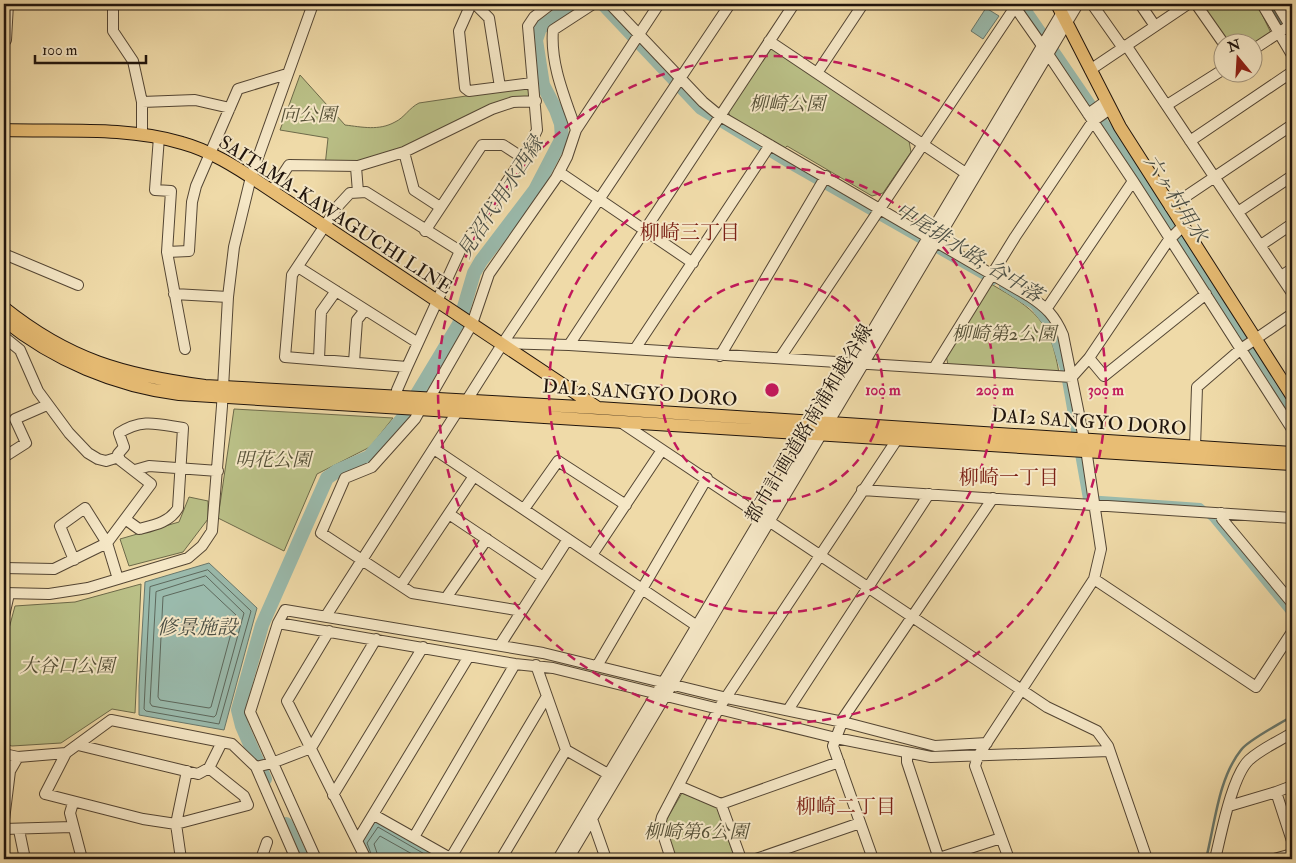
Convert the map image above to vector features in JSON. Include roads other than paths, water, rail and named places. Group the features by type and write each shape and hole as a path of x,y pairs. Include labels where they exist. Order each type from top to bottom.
{"main road":[{"path":"1063,10 1090,70 1139,158 1292,395"},
{"name":"SAITAMA-KAWAGUCHI LINE","path":"4,130 142,135 184,143 212,154 251,177 617,420"},
{"name":"DAI2 SANGYO DORO","path":"4,308 25,325 55,344 84,358 152,379 223,392"},
{"name":"DAI2 SANGYO DORO","path":"4,320 37,344 58,356 114,380 158,391 223,392 413,403 467,400 598,408 820,428 898,438 1195,447 1292,453"},
{"name":"DAI2 SANGYO DORO","path":"413,403 457,412 820,428 1079,444 1292,464"}],"street":[{"path":"4,43 6,40 8,4 12,4"},
{"path":"113,4 113,31 133,61 142,102 142,135"},
{"path":"4,616 7,594 49,594 88,588 188,558 202,546 212,530 218,471 228,297 234,247 251,177 312,4"},
{"path":"471,4 459,31 465,88 469,91 532,83"},
{"path":"475,4 489,18 500,87"},
{"path":"413,403 397,390 407,367 439,301 460,251 523,158 537,130 536,101 532,83 528,26 534,17 551,4"},
{"path":"576,130 558,78 552,43 553,30 593,4"},
{"path":"610,4 680,79 720,116 826,176 878,212 989,278 1046,308 1055,317 1063,335 1072,377 1079,444 1094,500 1101,549 1094,579 978,756 975,766 1008,859"},
{"path":"522,610 412,593 362,558 321,533 345,478 372,467 415,419 413,403 471,323 489,274 559,172 567,157 576,130 659,4"},
{"path":"467,400 503,343 730,4"},
{"path":"569,345 794,4"},
{"path":"817,73 863,4"},
{"name":"都市計画道路南浦和越谷線","path":"568,859 667,684 1045,50 1063,10 1078,4"},
{"path":"1092,4 1166,105 1292,293"},
{"path":"1140,4 1155,26"},
{"path":"1090,70 1188,4"},
{"path":"1196,4 1216,32"},
{"path":"1262,4 1287,28"},
{"path":"1277,4 1287,28 1292,55"},
{"path":"780,358 1016,5 1171,238 1292,429"},
{"path":"1264,43 1287,28"},
{"path":"770,41 967,174"},
{"name":"都市計画道路南浦和越谷線","path":"931,244 967,174 1045,50"},
{"path":"1190,141 1292,72"},
{"path":"167,252 189,251 192,202 196,186 212,154 238,88 287,74"},
{"path":"1166,105 1214,75"},
{"path":"142,102 195,100 230,108"},
{"path":"272,191 289,166 356,167 404,152 492,109 513,102 536,101"},
{"path":"934,368 1090,118 1108,105"},
{"path":"1170,207 1292,124"},
{"path":"159,137 155,190 170,191 167,252 185,349"},
{"path":"425,231 482,144 504,145 523,158"},
{"path":"635,349 770,145"},
{"path":"404,152 414,190 440,207"},
{"path":"1125,168 1139,158"},
{"path":"356,167 358,192"},
{"path":"559,172 693,263"},
{"path":"720,356 826,176"},
{"path":"1238,212 1292,176"},
{"path":"1046,308 1133,180"},
{"path":"407,367 285,357 289,292 292,275 338,206 350,193 366,192 425,231 460,251"},
{"path":"1260,245 1292,224"},
{"path":"1072,377 1089,358 1171,238 1182,226"},
{"path":"4,254 78,286"},
{"path":"298,267 418,343"},
{"path":"1281,276 1292,269"},
{"path":"319,360 322,312 336,291"},
{"path":"174,294 228,297"},
{"path":"1089,358 1104,376 1206,294"},
{"path":"354,362 357,320 365,310"},
{"path":"1195,447 1197,387 1241,349 1292,314"},
{"path":"4,338 20,350 38,391 47,405 88,453 106,461 119,457"},
{"path":"503,343 569,345 1072,377"},
{"path":"4,457 26,443 15,419 47,405"},
{"path":"326,616 457,412"},
{"path":"617,420 1022,690 1064,716 1097,731 1105,740 1147,859"},
{"path":"4,568 54,569 107,543 151,484 120,460 118,454 124,447 119,433 133,424 145,422 183,428 178,508 173,516 162,523 139,529 125,519"},
{"path":"671,859 660,825 719,708 898,438"},
{"path":"434,449 697,626"},
{"path":"592,555 662,450"},
{"path":"524,509 558,461 626,505"},
{"path":"135,470 149,466 218,471"},
{"path":"401,585 474,476"},
{"path":"596,666 706,478"},
{"path":"862,490 993,498 1094,500 1220,513 1292,518"},
{"path":"788,710 929,494"},
{"path":"873,859 833,746 842,722 914,618 993,498"},
{"path":"74,560 60,526 85,508 107,543 118,579"},
{"path":"1220,513 1222,519 1292,603"},
{"path":"449,514 543,577"},
{"name":"都市計画道路南浦和越谷線","path":"667,684 697,626 766,518"},
{"path":"446,598 486,539"},
{"path":"500,645 568,539"},
{"path":"1094,579 1256,687 1292,632"},
{"path":"316,859 250,712 278,624 285,610 500,645 727,698 842,722 935,746 987,743"},
{"path":"278,624 329,631 516,664 536,665 836,738 931,757 1109,751"},
{"path":"329,631 287,701 366,859"},
{"path":"445,651 447,636"},
{"path":"258,767 311,748 376,640"},
{"path":"333,795 423,647"},
{"path":"357,841 469,656"},
{"path":"414,837 516,664"},
{"path":"536,665 566,750 608,774"},
{"path":"374,814 451,859 547,696"},
{"name":"都市計画道路南浦和越谷線","path":"558,859 608,774 660,696"},
{"path":"4,754 18,757 66,753 111,720 232,744 258,767 296,859"},
{"path":"1215,859 1234,787 1248,760 1292,733"},
{"path":"78,745 198,774 209,768 222,742"},
{"path":"501,859 566,750"},
{"path":"66,753 45,794 73,803 176,824 248,805 244,796 209,768"},
{"path":"907,753 907,762 938,859 1001,838"},
{"path":"4,820 5,796 10,771 18,757"},
{"path":"679,786 721,804 839,762"},
{"path":"181,859 176,824 187,771"},
{"path":"1229,806 1292,786"},
{"path":"1276,792 1292,841"},
{"path":"73,803 70,814 72,827 82,859"},
{"path":"721,804 741,859"},
{"path":"592,819 606,859"},
{"path":"756,859 860,823"},
{"path":"4,829 72,827"},
{"path":"19,830 25,859"},
{"path":"261,859 266,842"},
{"path":"1274,859 1292,854"}],"water":[{"path":"986,8 999,16 983,39 971,31"},
{"name":"修景施設","path":"209,563 257,608 224,730 139,715 145,582"},
{"path":"376,820 443,859 369,859 362,841"}],"waterway":[{"name":"見沼代用水西縁","path":"265,779 242,726 238,710 262,625 327,478 337,471 369,457 402,419 459,324 474,273 535,190 562,138 561,124 556,110 543,85 536,40 540,28 574,4"},
{"name":"中尾排水路; 谷中落","path":"599,4 699,110 795,168 993,281"},
{"name":"六ヶ村用水","path":"1020,4 1154,200 1292,419"},
{"path":"1269,4 1282,26"},
{"path":"1285,31 1292,41"},
{"name":"中尾排水路; 谷中落","path":"1003,286 1034,306 1051,328 1064,369 1087,499 1200,507 1213,518 1292,614"},
{"path":"1206,859 1218,802 1233,762 1241,750 1250,742 1292,716"},
{"name":"見沼代用水西縁","path":"286,824 302,859"}],"district":[{"name":"柳崎三丁目","path":"690,232"},
{"name":"柳崎一丁目","path":"1009,477"},
{"name":"柳崎二丁目","path":"846,806"}],"park label":[{"name":"柳崎公園","path":"787,103"},
{"name":"向公園","path":"308,114"},
{"name":"柳崎第2公園","path":"1004,333"},
{"name":"明花公園","path":"273,459"},
{"name":"大谷口公園","path":"67,665"},
{"name":"柳崎第6公園","path":"696,831"}]}
